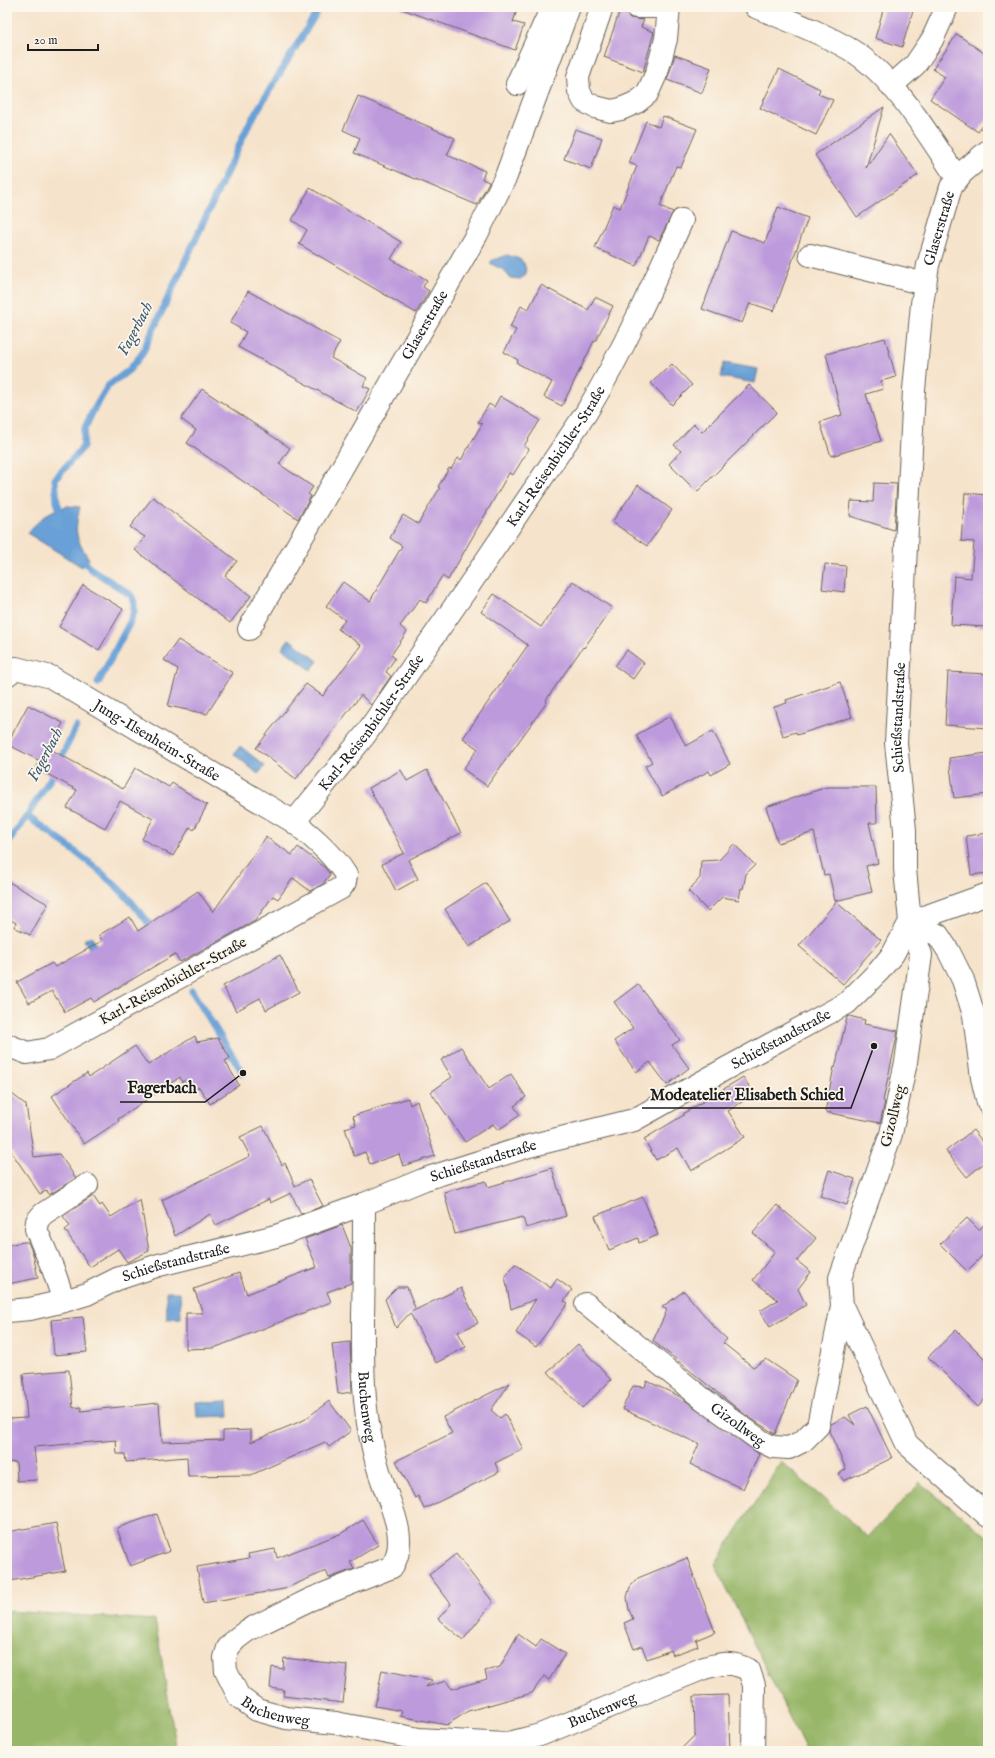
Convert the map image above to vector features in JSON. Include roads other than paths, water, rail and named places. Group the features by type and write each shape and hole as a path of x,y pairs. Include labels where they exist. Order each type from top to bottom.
{"street":[{"path":"517,84 552,7"},
{"name":"Glaserstraße","path":"249,629 478,234 506,176 569,7"},
{"path":"602,7 578,77 579,91 584,101 596,107 611,111 621,109 636,102 647,94 657,72 666,39 670,7"},
{"path":"636,7 655,7"},
{"name":"Glaserstraße","path":"756,7 824,36 863,58 891,86 920,123 957,178 950,193 928,265 925,284 914,390 908,503"},
{"path":"891,86 915,65 932,40 947,7"},
{"path":"957,178 988,151"},
{"name":"Karl-Reisenbichler-Straße","path":"7,1045 27,1053 49,1049 341,888 345,882 346,875 340,865 312,836 294,822 365,735 466,590 586,413 629,335 682,220"},
{"path":"810,255 925,284"},
{"name":"Schießstandstraße","path":"7,1311 30,1309 64,1301 86,1294 117,1279 159,1265 276,1236 364,1204 426,1179 521,1148 642,1117 727,1068 847,1003 862,990 893,954 910,922 905,869 905,830 896,743 908,503"},
{"name":"Jung-Ilsenheim-Straße","path":"12,672 51,677 294,822"},
{"path":"910,922 988,894"},
{"path":"910,922 938,935 949,952 960,974 974,1015 982,1078 988,1103"},
{"name":"Gizollweg","path":"586,1304 703,1398 760,1441 774,1447 789,1448 803,1441 818,1426 842,1306 840,1278 891,1134 906,1062 921,955 910,922"},
{"path":"64,1301 53,1268 39,1240 36,1229 42,1214 87,1184"},
{"name":"Buchenweg","path":"364,1204 363,1360 366,1397 371,1438 381,1479 396,1519 400,1545 398,1558 392,1567 309,1600 248,1630 236,1639 228,1648 225,1658 226,1671 239,1697 257,1710 286,1718 336,1723 419,1739 505,1744 540,1735 704,1668 722,1663 738,1664 749,1670 754,1685 754,1751"},
{"name":"Gizollweg","path":"842,1306 907,1444 988,1516"}],"water":[{"path":"507,255 521,260 525,266 526,275 520,279 510,278 504,270 491,264 491,261"},
{"path":"724,363 758,369 755,383 721,377"},
{"path":"68,506 80,507 77,523 78,540 89,559 82,567 27,533 49,513"},
{"path":"289,639 318,661 311,670 282,648"},
{"path":"240,746 265,766 258,774 234,754"},
{"path":"91,936 119,982 112,986 84,940"},
{"path":"166,1292 180,1292 181,1318 167,1319"},
{"path":"228,1401 229,1416 197,1417 196,1402"}],"waterway":[{"name":"Fagerbach","path":"62,516 57,502 55,479 83,447 85,428 108,386 129,370 142,354 249,124 320,7"},
{"name":"Fagerbach","path":"80,557 91,569 131,595 134,602 134,612 129,624 98,683"},
{"name":"Fagerbach","path":"7,844 27,816 52,776 76,727"},
{"name":"Fagerbach","path":"27,816 79,854 112,882 141,913 154,931"},
{"name":"Fagerbach","path":"192,991 243,1073"}],"place":[{"name":"Modeatelier Elisabeth Schied","path":"874,1046"},
{"name":"Fagerbach","path":"243,1073"}]}
